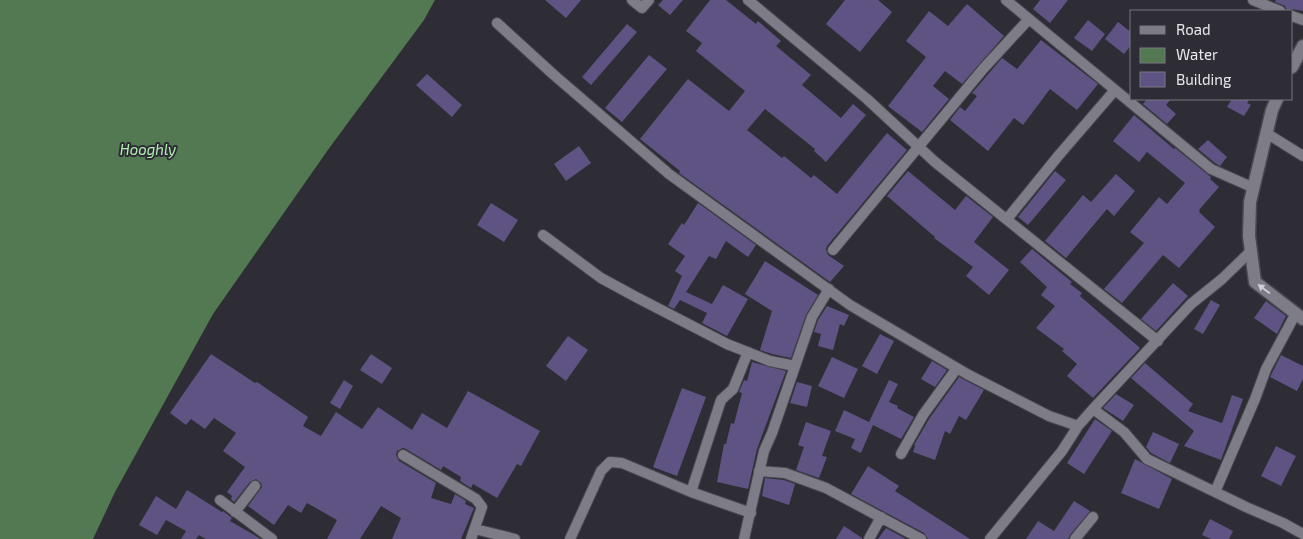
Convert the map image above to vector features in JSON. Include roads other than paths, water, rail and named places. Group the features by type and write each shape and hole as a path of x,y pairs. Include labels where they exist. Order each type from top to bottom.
{"street":[{"path":"632,0 642,8 649,0"},
{"path":"748,0 867,99 935,162 1158,340"},
{"path":"1006,0 1211,169 1254,188"},
{"path":"1253,0 1278,10"},
{"path":"833,250 983,69 1029,19"},
{"path":"497,23 669,174 850,305 957,368 1049,416 1078,426"},
{"path":"1293,66 1303,46"},
{"path":"1007,220 1059,155 1115,90"},
{"path":"1215,492 1266,369 1300,316 1255,282 1249,236 1250,202 1266,133 1277,100"},
{"path":"1266,133 1303,156"},
{"path":"543,235 601,278 727,344 770,361 795,366"},
{"path":"990,539 999,534 1062,451 1078,426 1093,409 1192,304 1251,251"},
{"path":"744,539 764,451 812,317 829,290"},
{"path":"691,492 720,400 733,390 748,352"},
{"path":"901,454 923,415 957,368"},
{"path":"1093,409 1124,432 1146,459 1303,534"},
{"path":"403,455 476,499 482,507 471,539"},
{"path":"570,539 601,471 610,462 622,463 691,492 751,513"},
{"path":"759,471 785,473 826,488 921,539"},
{"path":"235,512 255,486"},
{"path":"220,500 272,539"},
{"path":"1075,539 1093,516"},
{"path":"869,539 881,518"},
{"path":"475,529 515,539"}],"water":[{"name":"Hooghly","path":"0,0 435,0 424,20 330,147 213,314 115,492 93,539 0,539"}]}
